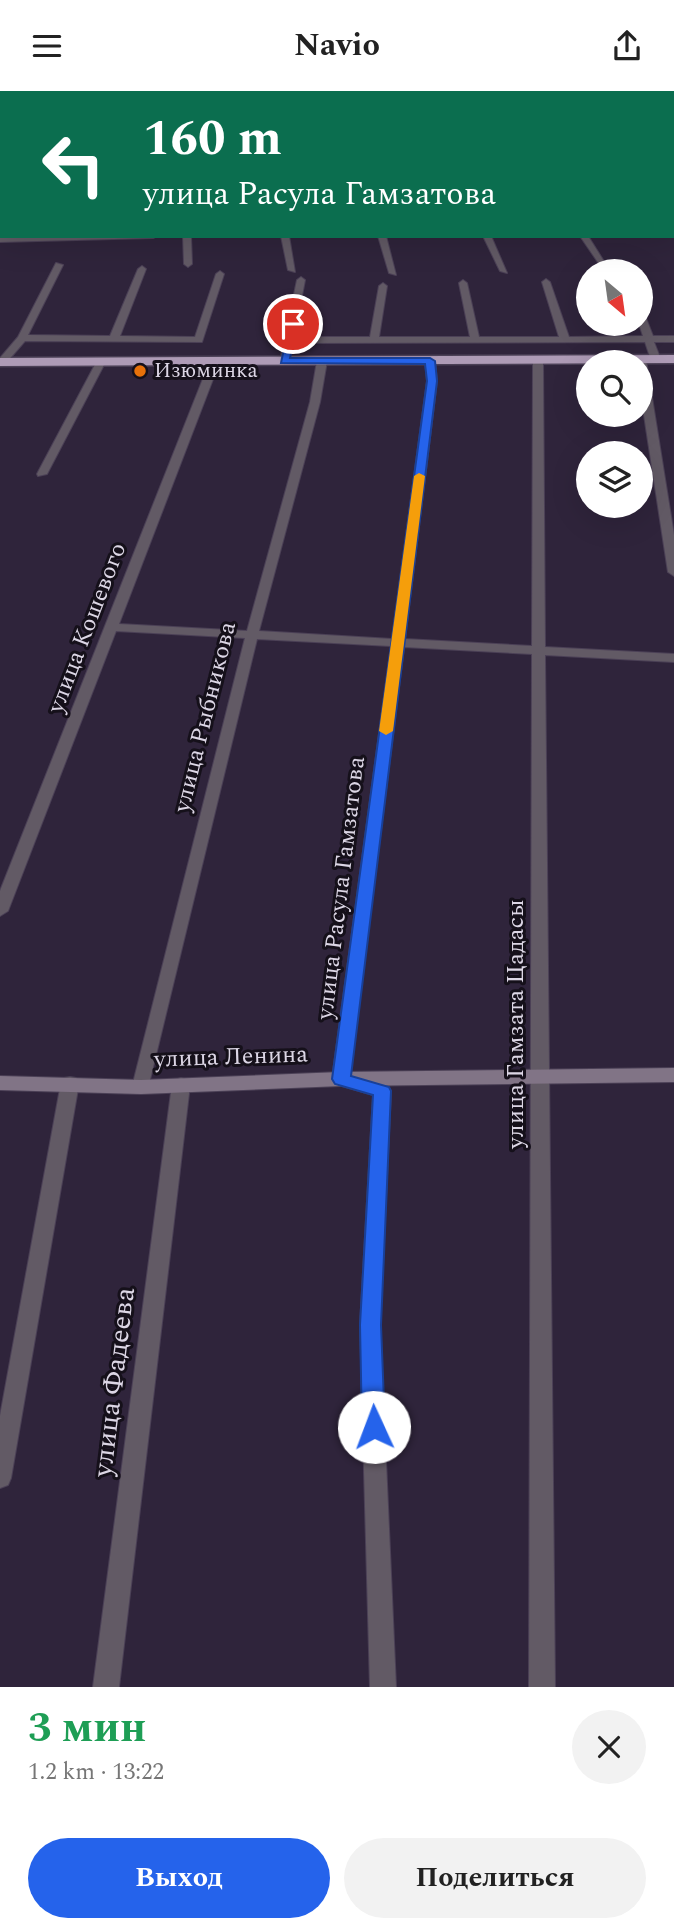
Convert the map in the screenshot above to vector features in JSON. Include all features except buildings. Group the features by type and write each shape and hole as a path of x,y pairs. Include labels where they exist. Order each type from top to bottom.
{"highway":[{"path":"653,359 674,359"},
{"path":"1,362 576,360"}],"street":[{"path":"187,238 188,264"},
{"path":"285,238 292,270"},
{"path":"383,238 393,274"},
{"path":"488,238 504,271"},
{"path":"585,238 600,259"},
{"path":"1,362 22,338 59,265"},
{"path":"114,339 142,269"},
{"path":"22,338 199,340 220,274"},
{"path":"285,361 301,280"},
{"path":"546,282 565,340"},
{"path":"463,283 475,339"},
{"path":"374,340 383,286"},
{"path":"648,336 656,359"},
{"path":"289,339 674,339"},
{"name":"улица Гамзата Цадасы","path":"538,360 542,1687"},
{"path":"42,474 100,361"},
{"name":"улица Кошевого","path":"0,911 215,361"},
{"name":"улица Рыбникова","path":"141,1087 252,635 316,402 322,361"},
{"name":"улица Расула Гамзатова","path":"341,1079 432,381 430,361"},
{"path":"651,427 674,572"},
{"path":"112,627 674,658"},
{"name":"улица Ленина","path":"0,1083 141,1087 341,1079 674,1075"},
{"path":"341,1079 382,1091 370,1325 383,1687"},
{"path":"0,1478 70,1083"},
{"name":"улица Фадеева","path":"106,1687 181,1085"}],"slow traffic":[{"path":"386,731 419,476"}],"place":[{"name":"Изюминка","path":"140,371"}],"route":[{"path":"293,324 285,361 430,361 432,381 341,1079 382,1091 370,1325 374,1427"}]}
